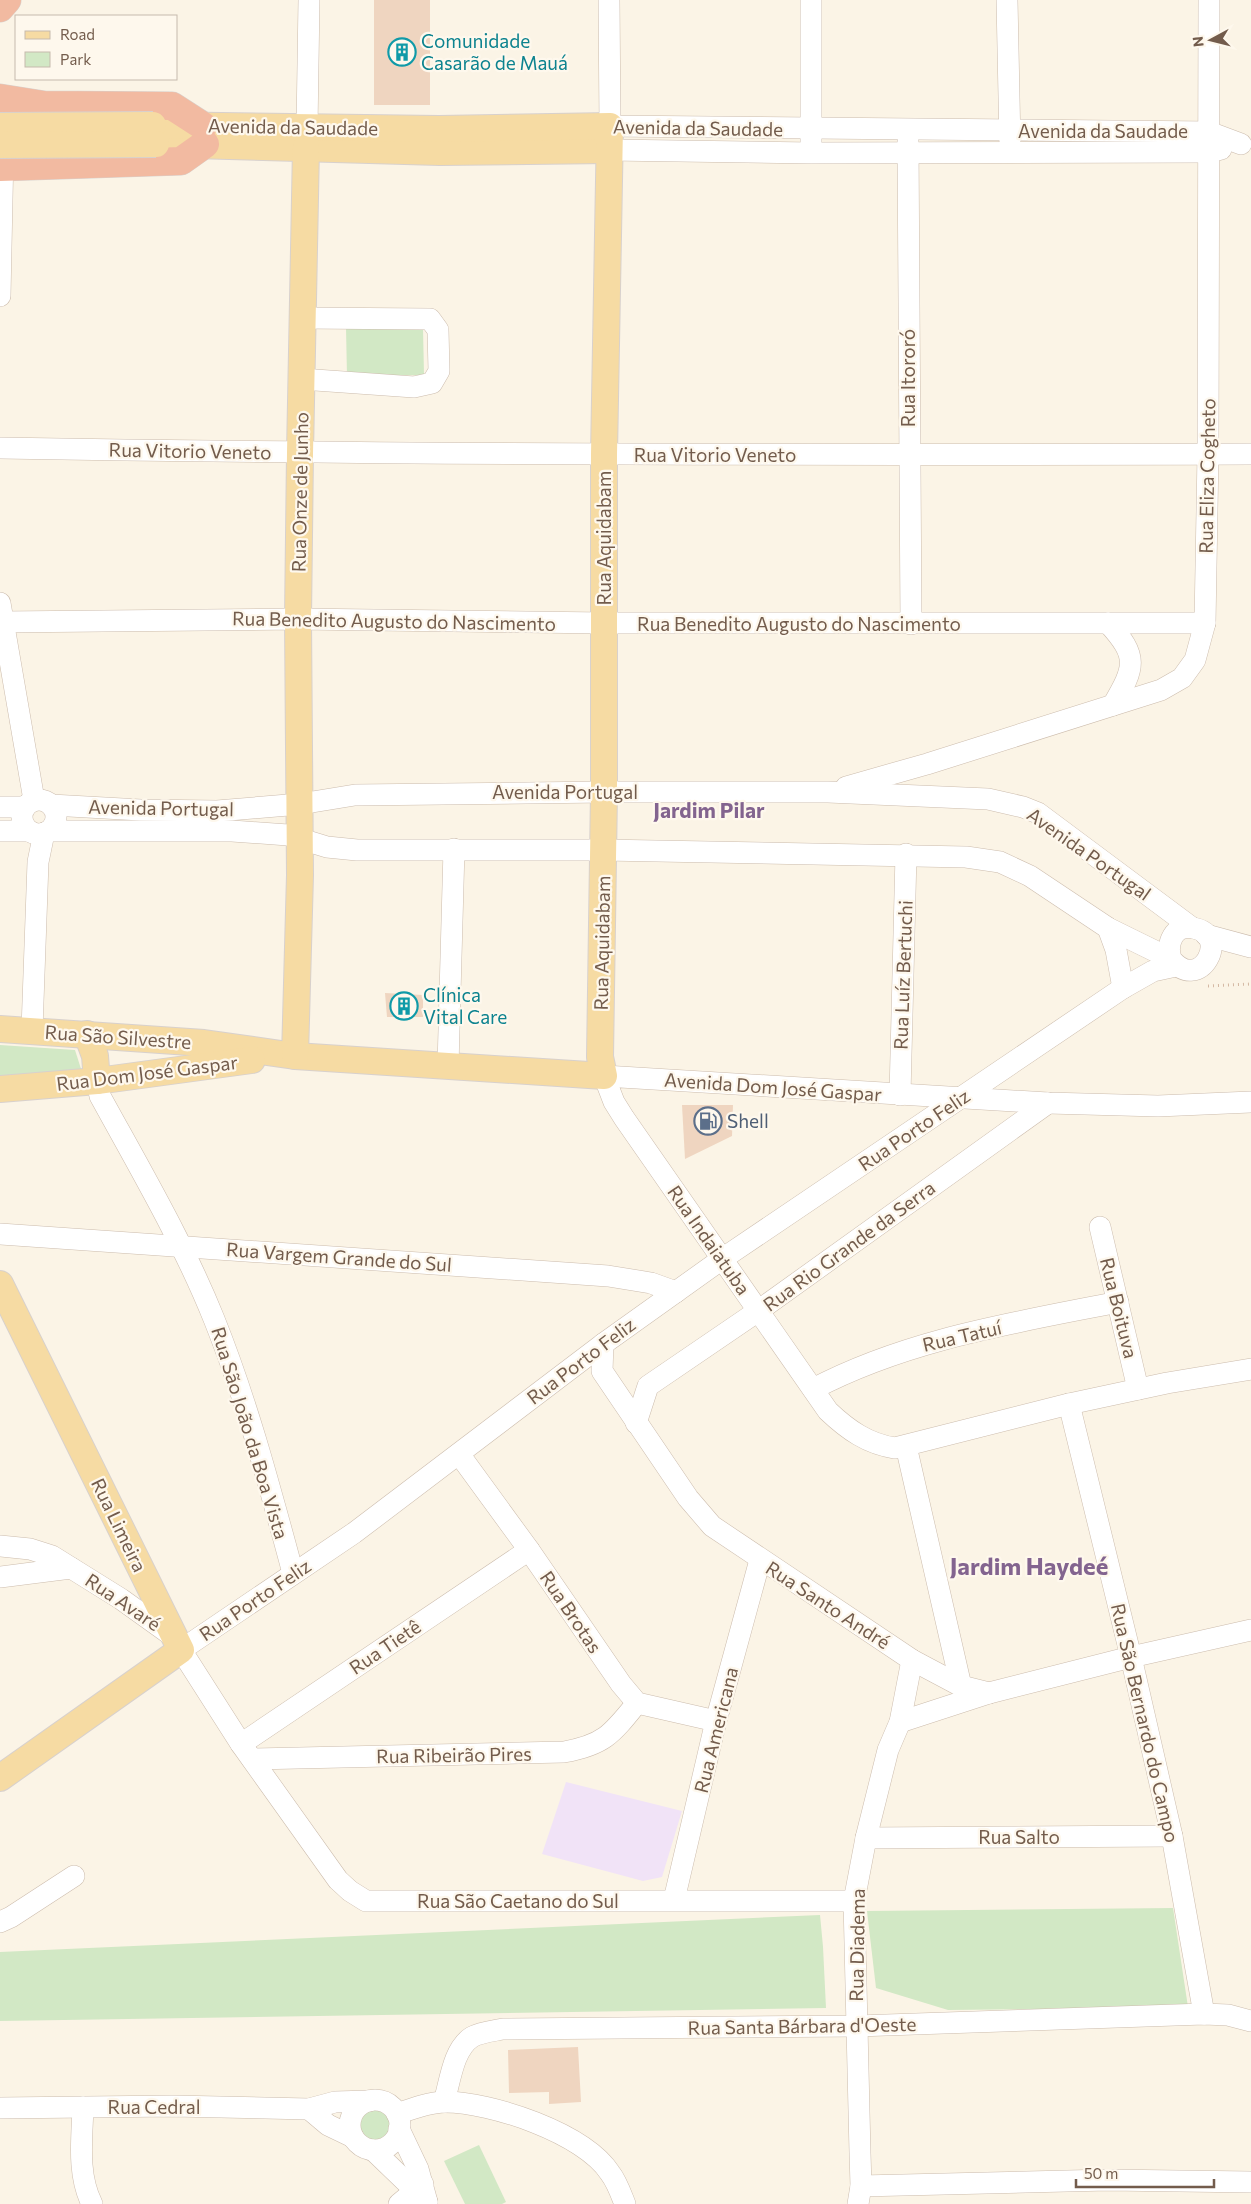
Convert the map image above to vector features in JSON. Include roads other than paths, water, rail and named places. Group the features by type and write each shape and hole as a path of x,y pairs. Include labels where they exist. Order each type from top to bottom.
{"highway":[{"path":"0,8 7,0"},
{"path":"0,98 44,105 172,106 204,135 181,161 1,159"}],"main road":[{"path":"0,126 154,134"},
{"name":"Avenida da Saudade","path":"154,134 306,137 439,129 609,138"},
{"path":"1,159 154,134"},
{"name":"Rua Onze de Junho","path":"295,1056 300,838 298,619 306,137"},
{"name":"Rua Aquidabam","path":"604,1076 600,1057 604,792 604,454 609,138"},
{"name":"Rua São Silvestre","path":"0,1029 204,1043 295,1056"},
{"path":"87,1034 95,1056 97,1080"},
{"name":"Avenida Dom José Gaspar","path":"295,1056 604,1076"},
{"name":"Rua Dom José Gaspar","path":"0,1089 97,1080 204,1065 295,1056"},
{"name":"Rua Limeira","path":"0,1284 178,1643"},
{"name":"Rua Porto Feliz","path":"0,1778 178,1643"}],"street":[{"name":"Rua Onze de Junho","path":"306,137 309,0"},
{"name":"Rua Aquidabam","path":"609,0 609,138"},
{"path":"811,0 811,153"},
{"path":"1007,0 1010,154"},
{"name":"Rua Eliza Cogheto","path":"828,792 927,764 1161,690 1182,678 1195,660 1205,623 1208,454 1209,0"},
{"path":"0,108 0,296"},
{"name":"Avenida da Saudade","path":"609,138 811,130 1010,131 1246,143"},
{"name":"Rua Itororó","path":"908,131 911,624"},
{"name":"Avenida da Saudade","path":"609,138 811,153 908,154 1010,154 1209,142"},
{"path":"301,379 414,387 432,383 439,371 438,330 430,319 303,318"},
{"name":"Rua Vitorio Veneto","path":"0,448 300,453 909,456 1251,454"},
{"path":"1,612 37,804"},
{"name":"Rua Benedito Augusto do Nascimento","path":"1,612 298,619 604,623 1205,623"},
{"path":"1108,623 1125,642 1130,652 1131,666 1127,681 1113,705"},
{"path":"916,796 917,785 927,764"},
{"name":"Avenida Portugal","path":"0,807 37,804 216,811 300,804 355,795 604,792 828,792 988,799 1023,807 1038,813 1199,931 1251,948"},
{"path":"37,804 54,809 56,821 39,832"},
{"path":"37,804 22,817 23,822 39,832"},
{"name":"Avenida Portugal","path":"0,831 232,831 288,835 340,849 603,850 906,854 966,857 1000,862 1030,876 1108,928 1174,962"},
{"path":"32,1030 39,832"},
{"path":"448,1066 454,850"},
{"name":"Rua Luíz Bertuchi","path":"900,1095 906,854"},
{"path":"1108,928 1116,950 1123,988"},
{"path":"1182,928 1199,931 1210,943 1211,952 1208,960 1194,970 1184,969 1174,962 1168,950 1174,933 1182,928"},
{"name":"Avenida Portugal","path":"1208,960 1251,948"},
{"name":"Rua Porto Feliz","path":"178,1643 293,1573 354,1532 459,1454 565,1371 722,1259 1123,988 1153,971 1174,962"},
{"name":"Avenida Dom José Gaspar","path":"604,1076 959,1100 1158,1106 1251,1102"},
{"name":"Rua Indaiatuba","path":"604,1076 614,1102 828,1411 844,1426 862,1438 880,1446 895,1448 1068,1404 1138,1389 1251,1369"},
{"name":"Rua São João da Boa Vista","path":"97,1080 100,1096 182,1247 214,1319 235,1376 293,1573"},
{"name":"Rua Rio Grande da Serra","path":"648,1386 758,1311 1048,1103"},
{"name":"Rua Boituva","path":"1100,1228 1138,1389"},
{"name":"Rua Vargem Grande do Sul","path":"0,1234 608,1276 652,1283 676,1292"},
{"name":"Rua Tatuí","path":"813,1389 865,1364 960,1334 1118,1302"},
{"path":"602,1344 605,1376"},
{"path":"565,1371 605,1376 648,1386 636,1423"},
{"name":"Rua Santo André","path":"605,1376 699,1513 712,1526 760,1560 912,1660 960,1686 989,1693 1131,1657 1251,1630"},
{"name":"Rua São Bernardo do Campo","path":"1068,1404 1131,1657 1172,1836 1204,2014"},
{"path":"906,1446 960,1686"},
{"name":"Rua Brotas","path":"459,1454 529,1550 621,1684 637,1703"},
{"name":"Rua Avaré","path":"0,1546 39,1551 71,1568 121,1599 178,1643"},
{"name":"Rua Tietê","path":"247,1751 529,1550"},
{"path":"0,1551 5,1564 0,1577"},
{"name":"Rua Americana","path":"674,1900 716,1722 760,1560"},
{"name":"Rua Avaré","path":"0,1577 71,1568"},
{"name":"Rua Limeira","path":"178,1643 247,1751"},
{"name":"Rua Diadema","path":"859,2195 854,1901 866,1838 888,1750 900,1722 912,1660"},
{"path":"900,1722 989,1693"},
{"path":"637,1703 716,1722"},
{"name":"Rua Ribeirão Pires","path":"247,1751 564,1752 586,1748 604,1739 616,1729 637,1703"},
{"name":"Rua São Caetano do Sul","path":"247,1751 338,1880 350,1891 366,1901 854,1901"},
{"name":"Rua Salto","path":"866,1838 1172,1836"},
{"path":"0,1922 11,1917 74,1876"},
{"name":"Rua Santa Bárbara d'Oeste","path":"444,2102 461,2049 471,2038 484,2032 503,2029 857,2026 1204,2014 1228,2015 1251,2021"},
{"path":"368,2101 386,2103 398,2122 424,2195 373,2150 362,2147 353,2137 350,2129 352,2116 356,2109 368,2101"},
{"name":"Rua Cedral","path":"0,2108 191,2106 309,2109 335,2102 368,2101"},
{"path":"398,2122 444,2102 488,2107 534,2122 586,2148 610,2172 625,2204"},
{"path":"83,2107 81,2159 85,2186 92,2204"},
{"path":"309,2109 328,2125 353,2137"},
{"path":"373,2150 388,2146 394,2140 398,2122"},
{"path":"859,2195 1108,2180 1251,2182"},
{"path":"399,2204 424,2195"}],"place":[{"name":"Comunidade Casarão de Mauá","path":"402,52"},
{"name":"Clínica Vital Care","path":"404,1006"},
{"name":"Shell","path":"708,1121"}],"district":[{"name":"Jardim Pilar","path":"709,811"},
{"name":"Jardim Haydeé","path":"1029,1567"}]}
